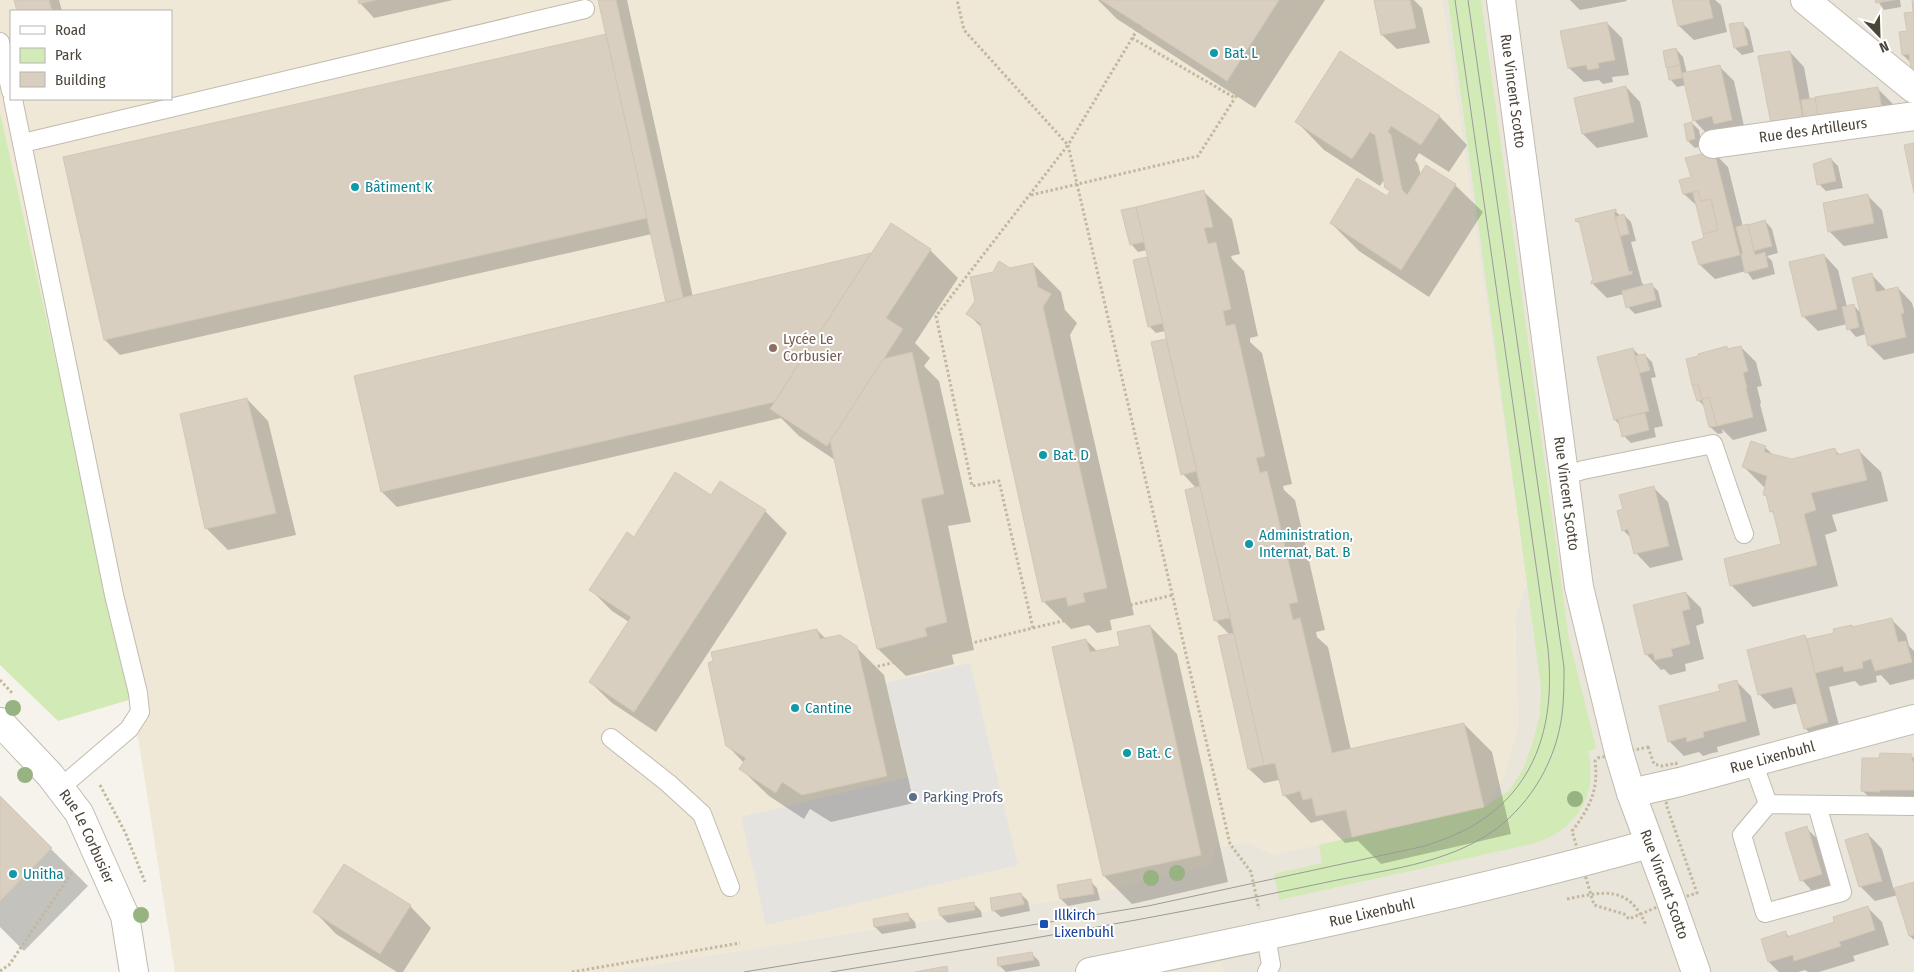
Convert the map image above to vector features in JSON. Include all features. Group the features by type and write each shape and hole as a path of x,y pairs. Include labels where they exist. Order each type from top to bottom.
{"street":[{"name":"Rue Vincent Scotto","path":"1501,0 1579,587 1619,753 1631,793 1696,972"},
{"path":"1805,0 1914,89"},
{"name":"Rue des Artilleurs","path":"1714,144 1914,116"},
{"name":"Rue Lixenbuhl","path":"1631,793 1914,719"},
{"name":"Rue Le Corbusier","path":"0,722 50,775 79,813 125,916 134,972"},
{"name":"Rue Lixenbuhl","path":"1090,972 1266,936 1581,863 1649,844"}],"lane":[{"path":"23,143 585,9"},
{"path":"0,42 10,87"},
{"path":"13,100 112,586 138,693 140,712 129,729 60,788"},
{"path":"1564,476 1583,470 1713,444 1744,534"},
{"path":"611,738 668,783 702,814 730,887"},
{"path":"1753,762 1768,804"},
{"path":"1768,804 1742,835 1765,913 1842,892 1817,805"},
{"path":"1768,804 1914,806"},
{"path":"1266,936 1271,965 1267,972"}],"path":[{"path":"957,0 964,30 1068,145 1230,844 1251,872 1266,936"},
{"path":"1030,195 1198,156 1235,98 1305,0"},
{"path":"1033,628 999,481 972,486 936,316 1068,145 1140,25"},
{"path":"1132,38 1235,98"},
{"path":"863,670 1173,595"},
{"path":"0,971 8,965 75,868"},
{"path":"1592,894 1602,892 1629,900 1647,928"},
{"path":"572,972 740,943"}],"shaded area":[{"name":"Lycée Le Corbusier","path":"0,0 1442,0 1527,583 1515,615 1518,730 1504,777 1484,807 1274,855 1247,842 1216,847 1209,866 1094,894 605,972 175,972 132,699 0,112"},
{"path":"1442,0 1914,0 1914,972 605,972 1094,894 1216,847 1247,842 1274,855 1518,730 1515,615 1527,583"},
{"name":"Parking Profs","path":"970,663 1018,865 766,925 741,817 909,777 886,683"},
{"path":"1221,963 1224,972 1192,972"}],"green space":[{"path":"1448,0 1481,0 1569,639 1596,748 1588,751 1590,782 1582,808 1574,819 1551,837 1536,843 1279,900 1274,874 1322,863 1319,845 1484,807 1509,791 1523,769 1540,715 1541,687"},
{"path":"0,112 132,699 58,721 0,665"}],"building":[{"path":"14,0 49,0 52,10 17,10"},
{"path":"358,0 375,0 359,4"},
{"path":"598,0 616,0 683,298 666,303"},
{"name":"Bat. L","path":"1101,0 1279,0 1227,81"},
{"path":"1374,0 1410,0 1416,28 1381,35"},
{"path":"1672,0 1709,0 1713,18 1678,26"},
{"path":"1875,0 1894,0 1876,3"},
{"path":"1912,1 1914,1 1914,69 1911,69 1909,54 1902,55 1899,32 1907,31 1904,13 1913,12"},
{"path":"1607,22 1615,60 1598,63 1599,68 1588,70 1586,65 1568,68 1560,31"},
{"path":"1743,22 1748,45 1734,48 1729,24"},
{"name":"Bâtiment K","path":"606,34 647,218 104,340 63,157"},
{"path":"1676,48 1680,65 1666,68 1663,51"},
{"path":"1340,51 1440,116 1421,145 1391,126 1388,132 1391,135 1402,190 1407,195 1426,165 1456,184 1401,270 1330,223 1357,178 1387,196 1390,191 1385,188 1375,135 1370,132 1352,159 1295,122"},
{"path":"1790,51 1804,125 1772,129 1758,56"},
{"path":"1680,65 1682,78 1669,80 1667,68"},
{"path":"1720,65 1732,120 1714,124 1712,116 1693,121 1682,73"},
{"path":"1626,86 1634,122 1582,134 1574,98"},
{"path":"1878,87 1883,115 1819,124 1815,97"},
{"path":"1815,98 1819,124 1805,127 1801,100"},
{"path":"1692,122 1695,139 1687,141 1684,124"},
{"path":"1914,143 1914,193 1904,145"},
{"path":"1714,151 1740,255 1699,265 1692,242 1704,238 1703,234 1718,230 1711,199 1701,201 1698,191 1683,194 1679,180 1691,177 1685,158"},
{"path":"1831,158 1836,181 1817,185 1813,164"},
{"name":"Administration, Internat, Bat. B","path":"1204,190 1213,227 1204,228 1208,244 1216,242 1231,309 1223,311 1226,326 1235,324 1265,456 1256,458 1260,473 1267,471 1298,602 1289,604 1293,620 1300,618 1332,753 1464,723 1484,807 1352,837 1346,810 1316,816 1312,798 1303,800 1300,791 1283,796 1275,763 1264,765 1136,207"},
{"path":"1698,191 1701,201 1711,199 1718,230 1703,234 1693,193"},
{"path":"1868,194 1874,223 1828,232 1823,203"},
{"path":"1136,207 1144,242 1130,245 1121,210"},
{"path":"1616,209 1616,212 1614,212 1629,272 1632,271 1632,274 1591,284 1593,280 1579,221 1576,222 1575,219"},
{"path":"1624,214 1629,234 1620,236 1615,217"},
{"path":"1765,220 1772,246 1754,251 1748,225"},
{"path":"891,223 931,249 886,318 903,329 827,446 770,409"},
{"path":"1748,224 1755,255 1765,252 1768,267 1745,273 1741,254 1743,254 1736,227"},
{"path":"871,253 774,402 381,492 354,376"},
{"path":"1824,254 1837,309 1802,317 1789,262"},
{"path":"1147,257 1163,323 1148,327 1133,260"},
{"name":"Bat. D","path":"999,261 1010,268 1033,263 1038,287 1051,294 1043,307 1107,588 1083,593 1085,602 1068,606 1066,597 1042,602 980,323 966,314 975,301 970,277 993,272"},
{"path":"1872,273 1876,292 1898,287 1904,313 1901,314 1906,337 1868,346 1852,278"},
{"path":"1652,283 1656,300 1626,308 1622,291"},
{"path":"1854,304 1859,327 1847,330 1842,307"},
{"path":"1166,339 1197,471 1181,475 1151,342"},
{"path":"1727,346 1727,349 1741,346 1748,371 1743,373 1753,417 1717,426 1709,397 1702,400 1698,384 1692,385 1686,359"},
{"path":"1633,348 1649,411 1614,420 1597,357"},
{"path":"912,352 944,494 921,499 947,622 925,628 927,636 877,649 830,441 883,359"},
{"path":"1645,354 1650,370 1640,373 1635,356"},
{"path":"1698,384 1702,400 1697,401 1692,385"},
{"path":"1709,397 1717,426 1709,427 1702,399"},
{"path":"247,398 276,513 205,529 180,414"},
{"path":"1645,413 1649,430 1622,437 1618,419"},
{"path":"1751,441 1766,446 1764,452 1792,459 1835,448 1837,455 1859,449 1867,480 1811,493 1816,510 1804,514 1817,565 1730,586 1724,559 1781,544 1773,511 1770,512 1766,495 1763,495 1767,476 1742,467"},
{"path":"675,472 711,495 720,481 766,510 634,712 589,682 631,617 589,590 627,532 634,537"},
{"path":"1200,486 1230,618 1214,621 1185,490"},
{"path":"1654,486 1669,546 1634,554 1628,529 1622,531 1617,511 1623,509 1619,495"},
{"path":"1686,592 1690,609 1682,611 1690,644 1671,649 1673,656 1655,660 1653,653 1645,655 1633,605"},
{"path":"1892,618 1898,642 1906,641 1912,662 1875,671 1871,659 1862,662 1863,668 1844,672 1843,666 1815,673 1807,639 1834,633 1833,629 1852,625 1852,627"},
{"name":"Bat. C","path":"1150,625 1201,855 1103,876 1052,647 1086,639 1090,652 1120,646 1117,632"},
{"name":"Cantine","path":"817,629 820,639 840,635 857,646 887,776 802,795 782,782 776,793 739,769 746,758 726,746 708,663 713,661 711,652"},
{"path":"1234,633 1264,765 1248,769 1218,636"},
{"path":"1805,635 1828,722 1804,729 1792,687 1758,695 1747,650"},
{"path":"1737,680 1746,721 1703,732 1704,737 1687,742 1686,737 1668,742 1659,706 1720,691 1718,685"},
{"path":"1880,753 1912,754 1912,761 1914,761 1914,790 1861,791 1862,758 1879,758"},
{"name":"Unitha","path":"0,796 52,848 0,901"},
{"path":"1807,826 1822,874 1800,881 1785,833"},
{"path":"1868,833 1882,881 1859,887 1845,840"},
{"path":"344,864 411,905 380,954 313,912"},
{"path":"1091,879 1094,894 1060,899 1057,885"},
{"path":"1914,882 1914,935 1909,936 1894,888"},
{"path":"1021,893 1024,904 992,911 990,898"},
{"path":"974,902 975,910 940,916 938,908"},
{"path":"1868,906 1875,930 1839,942 1841,946 1794,961 1793,955 1768,962 1761,939 1786,931 1787,937 1834,922 1833,917"},
{"path":"908,913 910,921 874,927 873,919"},
{"path":"1032,952 1034,960 998,966 997,958"},
{"path":"947,966 948,972 915,972"}],"tram line":[{"path":"744,972 1148,906 1425,846 1474,825 1496,809 1514,791 1528,771 1538,749 1545,726 1549,701 1548,649 1455,0"},
{"path":"831,972 1139,919 1413,865 1457,851 1477,841 1509,818 1531,793 1548,764 1559,732 1563,703 1564,667 1468,0"}],"place":[{"name":"Bat. L","path":"1214,53"},
{"name":"Bâtiment K","path":"355,187"},
{"name":"Lycée Le Corbusier","path":"773,348"},
{"name":"Bat. D","path":"1043,455"},
{"name":"Administration, Internat, Bat. B","path":"1249,544"},
{"name":"Cantine","path":"795,708"},
{"name":"Bat. C","path":"1127,753"},
{"name":"Parking Profs","path":"913,797"},
{"name":"Unitha","path":"13,874"},
{"name":"Illkirch Lixenbuhl","path":"1044,924"}]}
